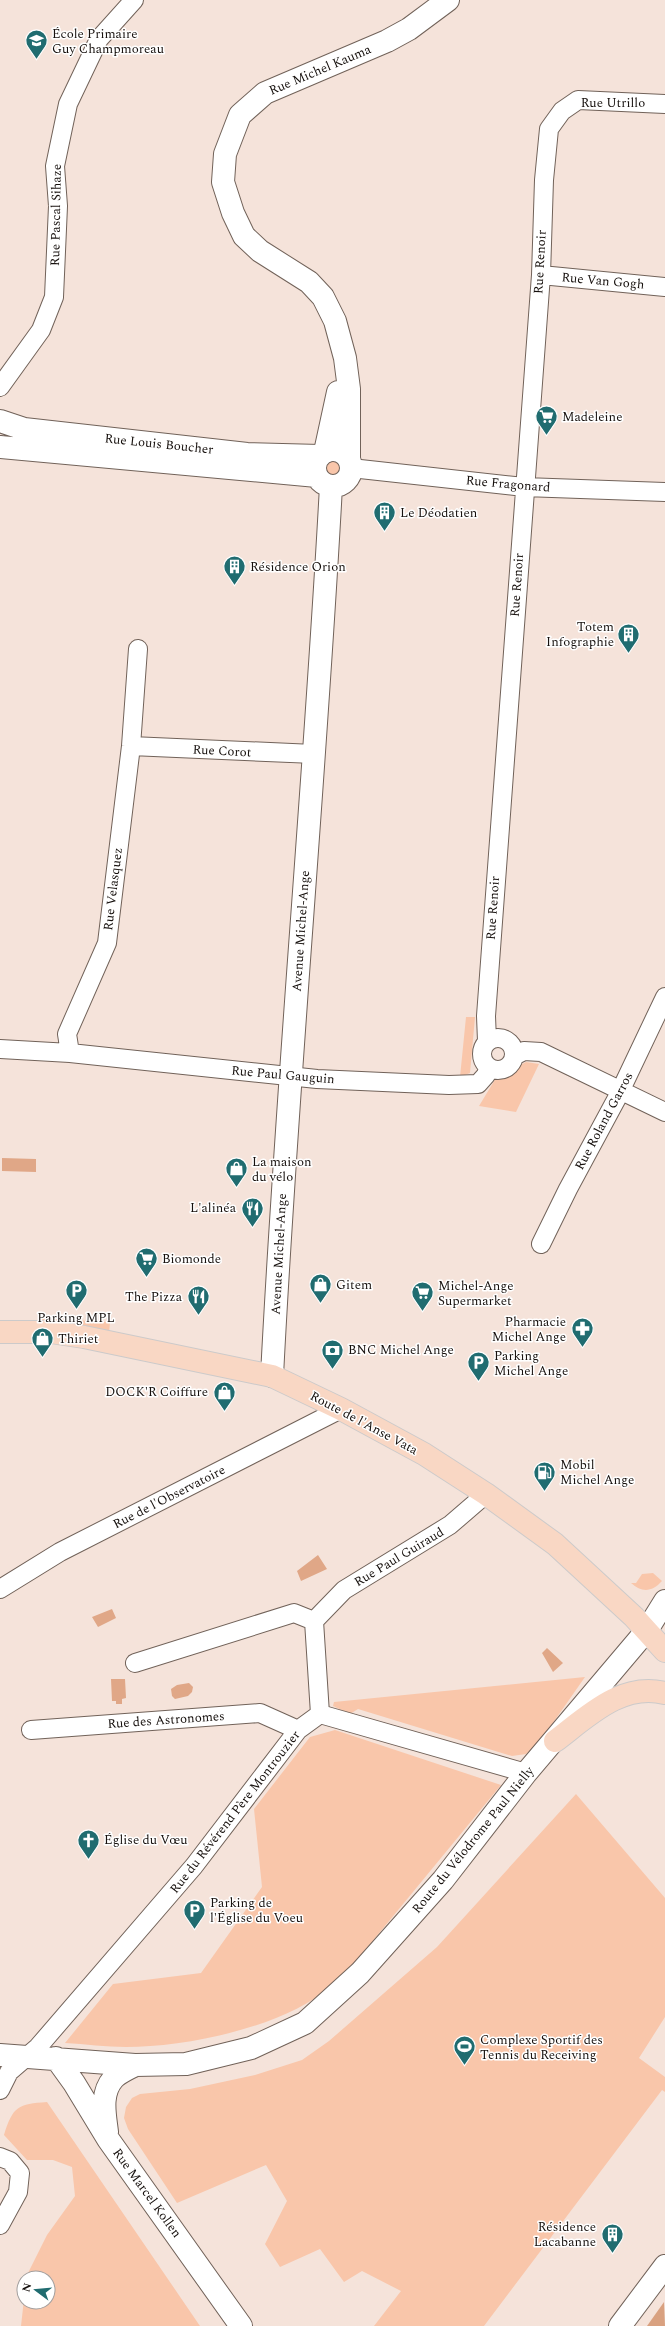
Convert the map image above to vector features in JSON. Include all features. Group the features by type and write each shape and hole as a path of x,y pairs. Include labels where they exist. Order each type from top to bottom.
{"main road":[{"name":"Route de l'Anse Vata","path":"0,1332 51,1332 97,1339 272,1376 341,1409 424,1454 486,1494 558,1547 647,1630 665,1652"},
{"path":"555,1741 612,1699 633,1693 665,1693"}],"street":[{"name":"Rue Pascal Sihaze","path":"0,387 41,330 54,296 58,206 55,166 68,104 100,39 134,0"},
{"name":"Rue Michel Kauma","path":"350,464 349,389 345,358 335,321 323,297 309,282 260,251 244,236 233,213 222,182 225,154 240,115 265,93 387,41 409,29 448,0"},
{"name":"Rue Utrillo","path":"549,129 562,111 578,100 665,104"},
{"name":"Rue Renoir","path":"488,1041 486,1016 541,275 544,180 549,129"},
{"name":"Rue Van Gogh","path":"541,275 665,287"},
{"name":"Rue Michel Kauma","path":"323,468 345,358"},
{"name":"Rue Louis Boucher","path":"0,421 24,429 247,454 323,468"},
{"name":"Rue Louis Boucher","path":"0,446 323,468"},
{"path":"336,450 350,464 347,480 342,484 323,468 336,450"},
{"name":"Rue Fragonard","path":"350,464 524,488 665,492"},
{"name":"Avenue Michel-Ange","path":"272,1376 314,754 323,468"},
{"name":"Rue Velasquez","path":"70,1053 67,1034 107,943 131,746 138,649"},
{"name":"Rue Corot","path":"131,746 314,754"},
{"name":"Rue Roland Garros","path":"541,1244 620,1091 665,997"},
{"path":"498,1038 508,1041 511,1045 514,1056 511,1064 504,1069 496,1071 488,1068 481,1055 482,1050 488,1041 498,1038"},
{"path":"0,1049 70,1053"},
{"path":"514,1056 524,1051 541,1052 665,1112"},
{"name":"Rue Paul Gauguin","path":"70,1053 291,1077 467,1085 478,1084 486,1075 488,1068"},
{"name":"Rue de l'Observatoire","path":"0,1589 60,1552 341,1409"},
{"name":"Rue Paul Guiraud","path":"314,1621 344,1590 450,1525 486,1494"},
{"name":"Route du Vélodrome Paul Nielly","path":"0,2054 135,2065 186,2064 251,2048 305,2023 360,1973 443,1880 526,1773 555,1741 647,1630 665,1601"},
{"path":"135,1663 294,1613 314,1621 320,1714 526,1773"},
{"name":"Rue des Astronomes","path":"31,1730 260,1713 298,1730"},
{"name":"Rue du Révérend Père Montrouzier","path":"0,2090 9,2072 26,2057 112,1963 194,1866 298,1730 320,1714"},
{"name":"Rue Marcel Kollen","path":"56,2058 74,2083 108,2139 241,2326"},
{"path":"108,2139 103,2106 105,2097 113,2079 135,2065"},
{"path":"0,2157 10,2161 20,2173 18,2192 0,2224"},
{"path":"620,2326 665,2266"}],"shaded area":[{"path":"328,457 338,457 345,464 345,474 338,481 328,481 321,474 321,464"},
{"path":"466,1017 475,1017 470,1073 460,1077"},
{"path":"526,1062 539,1064 516,1112 479,1106 496,1078"},
{"path":"2,1158 36,1159 36,1172 2,1171"},
{"path":"40,1318 110,1322 109,1334 39,1325"},
{"path":"318,1555 327,1569 301,1581 297,1571"},
{"path":"653,1573 662,1581 651,1589 643,1590 631,1583 636,1583 642,1574"},
{"path":"112,1609 116,1618 98,1627 92,1617"},
{"path":"547,1648 563,1663 553,1672 542,1653"},
{"path":"585,1677 541,1740 526,1754 512,1756 358,1709 350,1714 333,1706 334,1702"},
{"path":"111,1679 125,1679 126,1698 122,1699 122,1704 116,1704 116,1701 112,1701"},
{"path":"189,1683 193,1687 192,1692 188,1696 175,1699 172,1696 171,1689 177,1685"},
{"path":"335,1730 501,1785 357,1960 331,1986 311,2000 288,2013 262,2023 206,2039 150,2046 126,2047 65,2043 113,1984 201,1973 262,1887 254,1809 310,1737"},
{"name":"Complexe Sportif des Tennis du Receiving","path":"576,1794 665,1898 665,2017 639,2058 665,2077 665,2092 662,2090 484,2326 374,2326 401,2291 362,2271 344,2282 320,2249 280,2267 265,2244 287,2201 266,2165 177,2203 128,2129 124,2118 126,2107 132,2098 140,2094 190,2089 255,2075 302,2060 329,2041 437,1947"},
{"path":"47,2102 200,2326 21,2326 23,2310 56,2310 56,2270 30,2270 47,2235 75,2196 72,2167 53,2160 27,2160 4,2135 10,2118 14,2112 18,2108 29,2104"},
{"path":"664,2302 665,2326 647,2326"}],"place":[{"name":"École Primaire Guy Champmoreau","path":"37,60"},
{"name":"Madeleine","path":"546,436"},
{"name":"Le Déodatien","path":"384,532"},
{"name":"Résidence Orion","path":"235,586"},
{"name":"Totem Infographie","path":"629,654"},
{"name":"La maison du vélo","path":"237,1188"},
{"name":"L'alinéa","path":"252,1228"},
{"name":"Biomonde","path":"146,1278"},
{"name":"Gitem","path":"320,1304"},
{"name":"Parking MPL","path":"76,1310"},
{"name":"Michel-Ange Supermarket","path":"422,1312"},
{"name":"The Pizza","path":"198,1316"},
{"name":"Pharmacie Michel Ange","path":"582,1348"},
{"name":"Thiriet","path":"43,1358"},
{"name":"BNC Michel Ange","path":"332,1370"},
{"name":"Parking Michel Ange","path":"478,1382"},
{"name":"DOCK'R Coiffure","path":"224,1412"},
{"name":"Mobil Michel Ange","path":"544,1492"},
{"name":"Église du Vœu","path":"88,1860"},
{"name":"Parking de l'Église du Voeu","path":"194,1930"},
{"name":"Complexe Sportif des Tennis du Receiving","path":"465,2066"},
{"name":"Résidence Lacabanne","path":"612,2254"}]}
